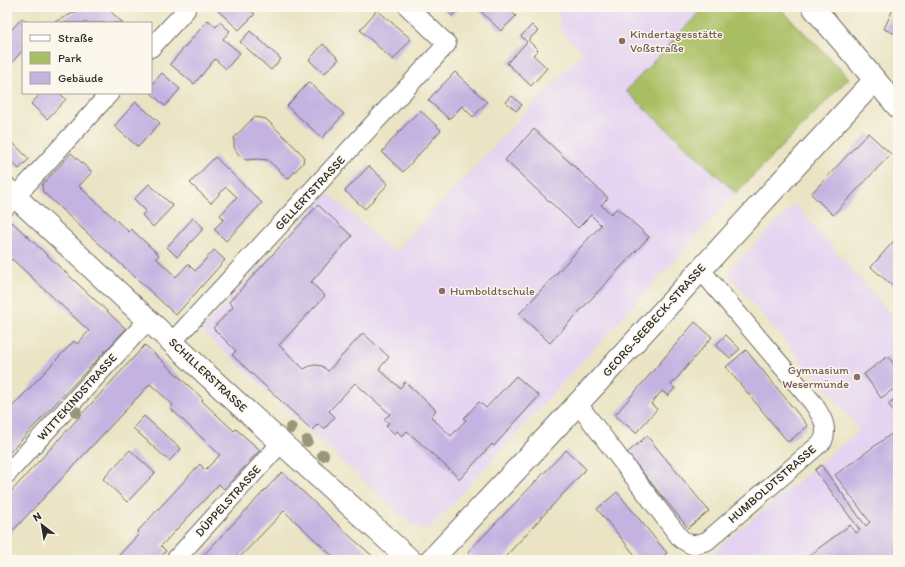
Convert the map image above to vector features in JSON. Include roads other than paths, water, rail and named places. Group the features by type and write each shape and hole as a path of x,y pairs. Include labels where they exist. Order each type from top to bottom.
{"street":[{"path":"152,47 186,10 186,7"},
{"name":"GELLERTSTRASSE","path":"172,342 447,44 408,7"},
{"path":"812,7 898,107"},
{"name":"GEORG-SEEBECK-STRASSE","path":"431,560 578,404 700,269 875,80"},
{"path":"10,197 109,94"},
{"name":"SCHILLERSTRASSE","path":"10,197 148,320 410,560"},
{"name":"HUMBOLDTSTRASSE","path":"578,404 681,539 692,545 706,541 823,440 826,433 824,423 813,403 700,269"},
{"name":"WITTEKINDSTRASSE","path":"7,474 148,320"},
{"name":"DÜPPELSTRASSE","path":"175,560 281,443"}],"place":[{"name":"Kindertagesstätte Voßstraße","path":"622,41"},
{"name":"Humboldtschule","path":"442,291"},
{"name":"Gymnasium Wesermünde","path":"857,377"}]}
